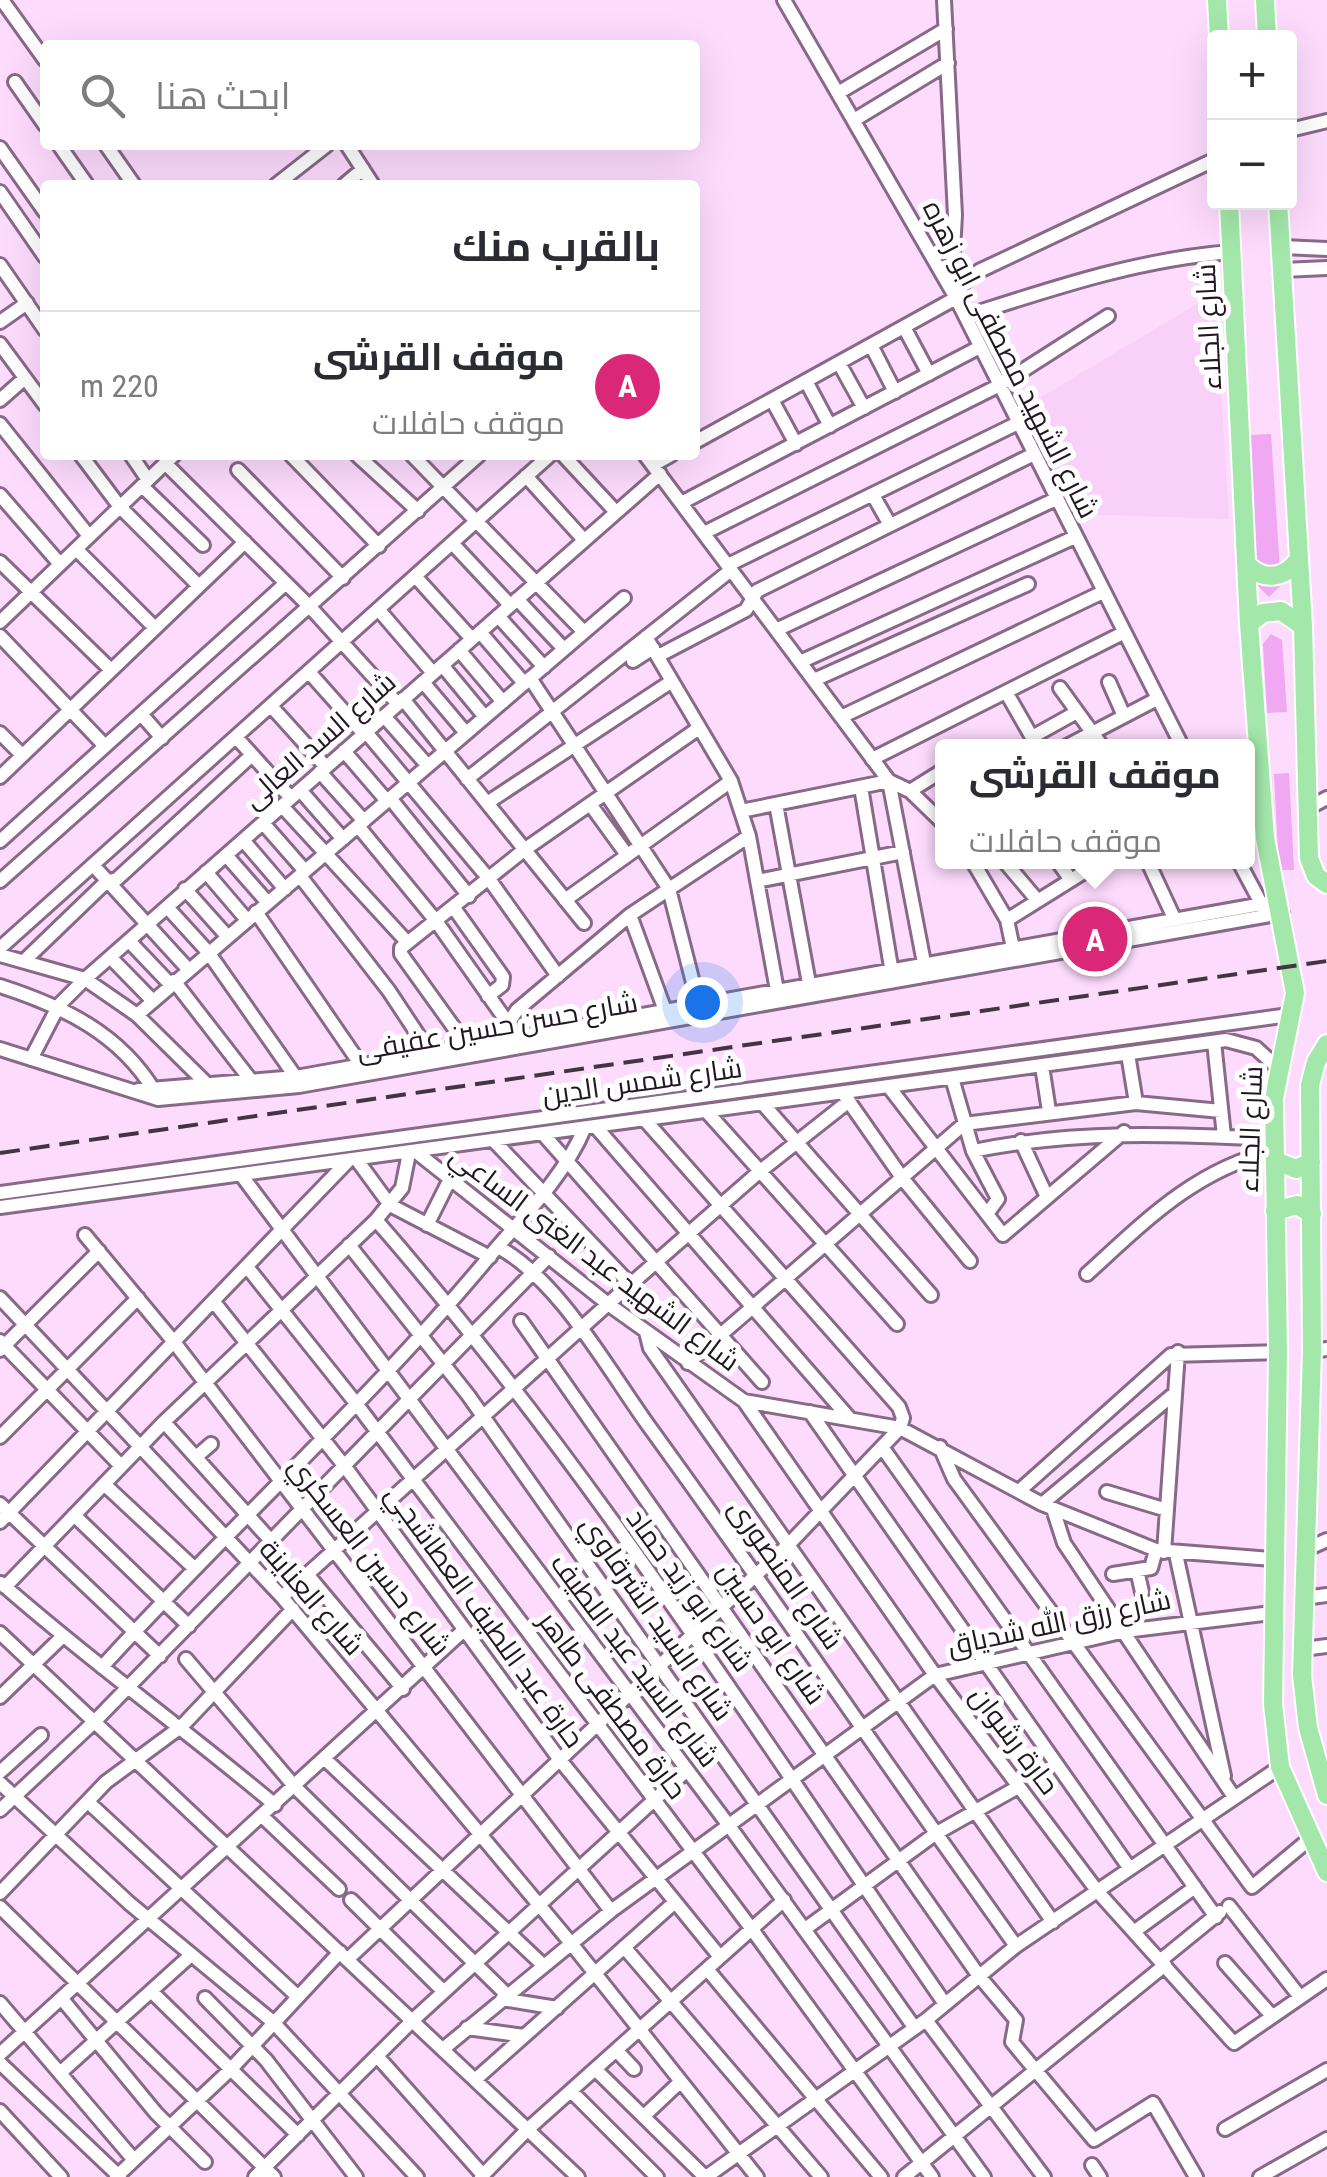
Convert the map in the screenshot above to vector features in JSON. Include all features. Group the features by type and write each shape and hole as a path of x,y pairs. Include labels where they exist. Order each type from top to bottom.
{"main road":[{"path":"1217,0 1219,30"},
{"path":"1265,0 1267,30"},
{"name":"شارع الجلاء","path":"1229,210 1249,624 1265,838 1272,908 1295,992 1278,1068 1274,1150 1278,1352 1272,1704 1280,1766 1327,1872"},
{"path":"1279,210 1303,626 1309,858 1325,882"},
{"path":"1246,564 1272,577 1283,574 1298,560"},
{"path":"1249,624 1263,613 1281,611 1303,626"},
{"path":"1325,1783 1304,1701 1302,1649 1319,1350 1320,1233 1312,1214 1310,1085 1316,1062 1327,1044"},
{"path":"1274,1150 1291,1169 1312,1162"},
{"path":"1276,1211 1297,1205 1312,1214"}],"street":[{"path":"2,0 40,53"},
{"name":"شارع الشهيد مصطفى ابو زهره","path":"784,0 966,316 1175,739"},
{"path":"944,0 955,215 953,293"},
{"path":"838,93 946,29"},
{"path":"854,120 948,63"},
{"path":"16,82 40,117"},
{"path":"1297,129 1323,123 1327,141"},
{"path":"0,148 40,205"},
{"path":"62,150 84,180"},
{"path":"110,150 130,180"},
{"path":"282,180 320,150"},
{"path":"351,150 369,180"},
{"path":"700,439 904,326 978,271 1207,163"},
{"path":"350,180 363,169"},
{"path":"0,192 40,250"},
{"path":"1282,247 1327,248"},
{"path":"966,316 1119,268 1175,256 1232,252"},
{"path":"0,265 40,323"},
{"path":"1283,270 1327,268"},
{"path":"0,322 26,304"},
{"path":"704,533 1000,385 1108,316"},
{"path":"904,326 929,374"},
{"path":"0,344 40,398"},
{"path":"870,345 895,392"},
{"path":"681,503 980,347"},
{"path":"839,362 864,408"},
{"path":"0,400 25,378"},
{"path":"806,381 830,426"},
{"path":"772,400 796,444"},
{"path":"633,661 652,647 730,568 1018,423"},
{"path":"0,424 89,536"},
{"path":"467,778 552,711 652,647 746,610 757,590 1034,454"},
{"path":"86,460 120,507 199,586"},
{"path":"134,460 145,483 203,545"},
{"path":"0,621 169,460"},
{"path":"171,460 445,751 584,923"},
{"path":"296,460 380,546"},
{"path":"363,460 418,510"},
{"path":"417,460 584,632"},
{"path":"0,881 475,460"},
{"path":"212,1089 137,1015 85,979 0,952 544,460"},
{"path":"568,460 616,512"},
{"path":"652,465 889,782 926,976"},
{"name":"شارع السد العالى","path":"31,1058 59,1005 85,979 616,512 652,465"},
{"path":"238,470 343,578"},
{"path":"526,476 584,540"},
{"path":"0,495 60,564"},
{"path":"874,495 890,525"},
{"path":"776,630 1056,499"},
{"path":"800,662 1075,536"},
{"path":"0,776 245,542"},
{"path":"452,543 564,650"},
{"path":"76,549 155,628"},
{"path":"0,562 111,670"},
{"path":"415,576 527,681 643,844 669,889 700,1009"},
{"path":"0,841 286,584"},
{"path":"814,680 1028,584"},
{"path":"841,717 1102,592"},
{"path":"137,1015 624,598"},
{"path":"378,610 433,673 485,717"},
{"path":"498,616 544,667"},
{"path":"872,759 1123,633"},
{"path":"0,636 105,746"},
{"path":"652,647 730,781 741,811 778,995"},
{"path":"460,650 502,702"},
{"path":"309,672 490,878 558,976"},
{"path":"433,673 466,734"},
{"path":"486,803 672,681"},
{"path":"1109,682 1124,716"},
{"path":"1060,688 1097,739"},
{"path":"1006,692 1033,739"},
{"path":"1080,739 1156,699"},
{"path":"271,706 436,921 517,1036"},
{"path":"1039,739 1077,712"},
{"path":"141,714 162,738"},
{"path":"384,716 428,766"},
{"path":"404,948 524,850 699,728"},
{"path":"0,732 22,755"},
{"path":"236,737 291,798 343,839"},
{"path":"344,751 469,896"},
{"path":"25,960 108,881 116,879 252,755"},
{"path":"910,791 935,775"},
{"path":"564,900 730,781"},
{"path":"741,811 889,782 910,791 935,813"},
{"path":"861,787 891,967"},
{"path":"291,798 326,854 404,948 470,1051"},
{"path":"1308,808 1327,798"},
{"path":"590,804 627,855"},
{"path":"776,804 810,989"},
{"path":"263,823 430,1052"},
{"path":"508,1024 630,916 749,836"},
{"path":"243,840 284,888"},
{"path":"757,881 903,852"},
{"path":"226,856 268,902"},
{"path":"93,865 188,969"},
{"path":"977,869 1008,920 1014,953"},
{"path":"1011,869 1038,900"},
{"path":"1063,869 1071,880"},
{"path":"1008,920 1089,869"},
{"path":"1151,869 1174,918"},
{"path":"1244,869 1272,908"},
{"path":"206,872 252,916 361,1065"},
{"path":"185,889 228,936"},
{"path":"167,907 208,952 298,1082"},
{"path":"454,908 503,977 502,985 488,996"},
{"name":"شارع حسن حسين عفيفى","path":"0,1049 134,1091 156,1094 298,1082 810,989 926,976 1174,918 1272,908"},
{"name":"شارع حسن حسين عفيفى","path":"810,989 924,961 1014,953 1272,908"},
{"path":"630,916 667,1015"},
{"path":"129,940 172,982 253,1085"},
{"path":"110,958 152,1000"},
{"path":"0,986 59,1005 117,1046 156,1094"},
{"name":"شارع حسن حسين عفيفى","path":"298,1082 430,1052 470,1051 517,1036 667,1015"},
{"name":"شارع شمس الدين","path":"0,1193 1289,1015"},
{"path":"1214,1042 1224,1136"},
{"name":"شارع شمس الدين","path":"0,1207 763,1104 846,1097 889,1087 1214,1042 1248,1044 1278,1068"},
{"path":"1128,1054 1136,1103"},
{"path":"1042,1066 1049,1111"},
{"path":"952,1078 973,1151 998,1198 986,1214"},
{"path":"835,1080 903,1179 970,1261"},
{"path":"889,1087 1003,1235 1124,1132"},
{"path":"282,1596 846,1097"},
{"path":"688,1363 964,1124 1136,1103 1221,1111"},
{"path":"763,1104 931,1295"},
{"path":"707,1112 897,1324"},
{"path":"0,2063 118,2176 231,2069 296,1995 380,1929 523,1795 790,1543 900,1428 903,1418 899,1407 646,1120"},
{"path":"102,1667 223,1535 450,1305 590,1128 691,1234 850,1418"},
{"path":"973,1151 1021,1141 1124,1132 1224,1136 1274,1150"},
{"path":"544,1134 762,1382"},
{"name":"شارع الشهيد عبد الغنى الساعي","path":"402,1139 413,1152 608,1304 744,1401 900,1428 1048,1506 1165,1552 1273,1559"},
{"path":"494,1141 631,1284"},
{"path":"1021,1141 1048,1197"},
{"path":"1087,1274 1180,1191 1231,1163 1274,1150"},
{"path":"275,1804 182,1726 62,1637 3,1585 164,1422 376,1220 406,1181 413,1152"},
{"path":"160,1656 44,1546 3,1513 352,1161 390,1204"},
{"name":"شارع السيد عبد اللطيف","path":"242,1176 805,1928 984,2177"},
{"path":"427,1225 450,1180"},
{"name":"شارع المنصورى","path":"390,1204 427,1225 536,1273 757,1574 1016,1946"},
{"name":"شارع ابو زيد حماد","path":"376,1220 450,1305 514,1389 792,1776 945,2004"},
{"name":"شارع حسين العسكري","path":"85,1235 174,1342 611,1911"},
{"name":"شارع السيد الشرقاوي","path":"348,1245 446,1366 832,1910 1044,2177"},
{"path":"99,1252 1,1345 121,1466"},
{"path":"0,1810 160,1656 550,1256"},
{"name":"حارة مصطفى طاهر","path":"248,1268 355,1402 410,1480 752,1928 932,2177"},
{"name":"شارع العناينة","path":"0,1298 282,1596 570,1942 757,2177"},
{"path":"0,1437 138,1298"},
{"name":"حارة عبد اللطيف العطاشجي","path":"214,1302 346,1468 560,1760 720,1957"},
{"name":"شارع ابو حسين","path":"520,1321 901,1859 979,1976 1016,2020 1017,2028 1010,2038 1036,2068"},
{"path":"646,1332 650,1348 1053,1922"},
{"path":"1019,1491 1159,1362 1178,1352 1278,1352"},
{"path":"1178,1352 1165,1552 1189,1620 1225,1783"},
{"path":"1175,1393 1048,1506 1064,1542 1234,1797"},
{"name":"حارة رشوان","path":"744,1401 823,1508 935,1675 1098,1892 1234,2043 1272,2016"},
{"path":"810,1412 1128,1866"},
{"path":"164,1422 272,1542"},
{"path":"196,1458 211,1444"},
{"path":"940,1446 954,1478 1252,1887 1312,1837"},
{"path":"882,1447 1162,1844 1195,1887 1300,1997"},
{"path":"104,1484 193,1567"},
{"path":"1107,1492 1167,1510"},
{"path":"74,1515 189,1626"},
{"path":"1305,1550 1327,1540"},
{"path":"1114,1574 1153,1567 1165,1552"},
{"path":"1137,1570 1142,1592"},
{"path":"307,1574 403,1689"},
{"path":"1304,1598 1327,1596"},
{"path":"0,1893 106,1782 182,1726 293,1609"},
{"name":"شارع رزق الله شدياق","path":"444,2049 570,1942 755,1802 935,1675 1124,1631 1189,1620 1272,1613"},
{"path":"0,2054 426,1670 464,1630"},
{"path":"0,1633 578,2177"},
{"path":"0,1697 62,1637"},
{"path":"1302,1649 1327,1646"},
{"path":"186,1659 295,1786 505,1997 556,2008"},
{"path":"0,1772 41,1736"},
{"path":"325,1759 543,1965"},
{"path":"595,2069 706,2177 920,2023 1016,1946 1098,1892 1128,1866 1280,1766"},
{"path":"0,1907 197,2101 264,2174 412,2020 687,1770"},
{"path":"0,1782 149,1921 274,2022 416,2177"},
{"path":"805,1928 866,1889 935,1834 1018,1787"},
{"path":"88,1802 296,1995"},
{"path":"262,1816 340,1890"},
{"path":"1135,1931 1195,1887"},
{"path":"351,1900 444,1992"},
{"path":"377,2056 482,2176 528,2129 784,1900"},
{"path":"476,2079 676,1902"},
{"path":"904,2177 1221,1912"},
{"path":"624,1948 822,2177"},
{"path":"60,2073 191,1955"},
{"path":"1225,1963 1272,2016 1327,1979"},
{"path":"706,1968 881,2177"},
{"path":"151,1991 298,2135"},
{"path":"205,1998 253,2046 356,2177"},
{"path":"62,1999 169,2128 205,2162"},
{"path":"0,2002 134,2160"},
{"path":"468,2028 524,2036"},
{"path":"616,2050 634,2069"},
{"path":"1036,2068 1094,2140 1153,2103 1196,2177"},
{"path":"1224,2129 1327,2070"},
{"path":"644,2116 680,2082"},
{"path":"570,2091 658,2177"},
{"path":"0,2111 61,2177"},
{"path":"1260,2177 1327,2139"}],"shaded area":[{"path":"1215,293 1229,519 1077,514 1023,408"},
{"path":"1271,434 1281,585 1269,597 1258,586 1249,435"},
{"path":"1271,634 1282,640 1287,712 1267,713 1263,644"},
{"path":"1289,773 1294,870 1279,870 1274,774"}],"railway":[{"path":"0,1153 1327,961"}],"place":[{"name":"موقف القرشى","path":"1095,939"}]}
